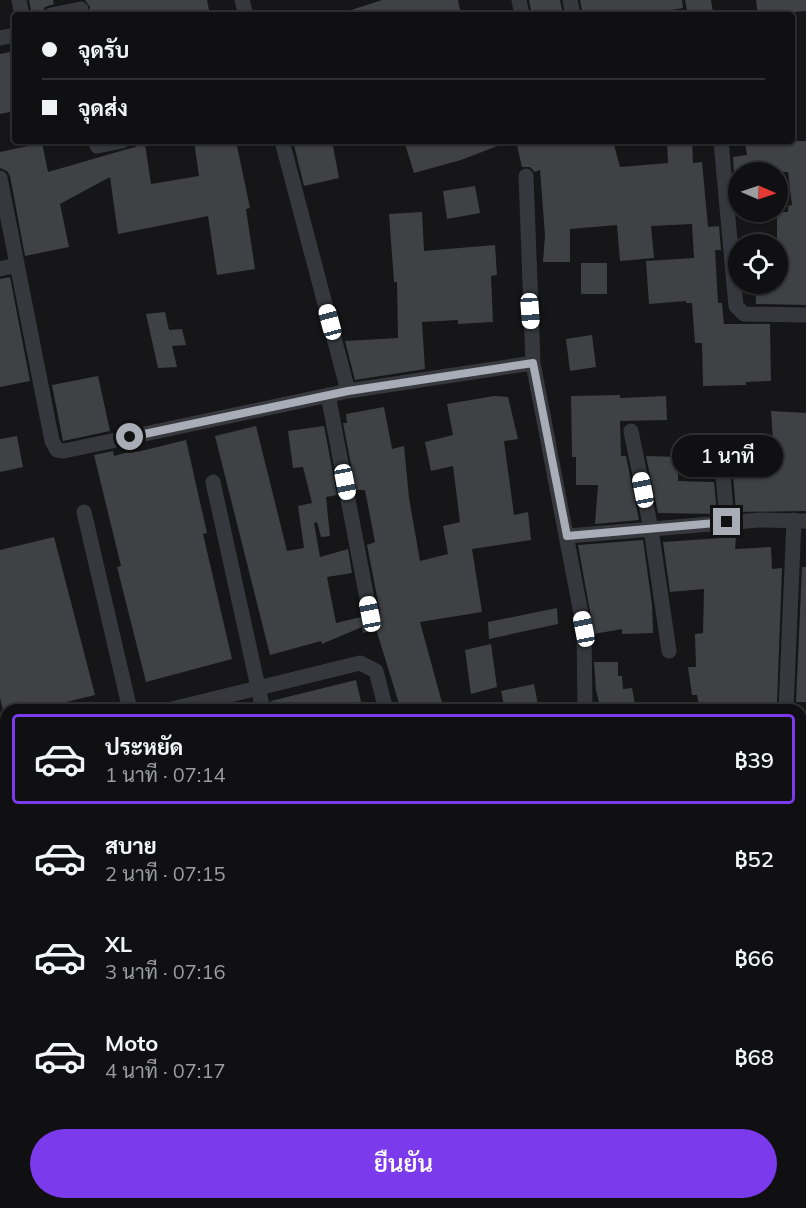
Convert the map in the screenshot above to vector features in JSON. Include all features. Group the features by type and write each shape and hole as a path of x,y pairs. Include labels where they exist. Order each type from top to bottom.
{"street":[{"path":"66,12 81,9"},
{"path":"97,146 107,144"},
{"path":"283,144 348,391"},
{"path":"721,144 736,306 744,314 806,315"},
{"path":"526,176 533,363 584,629 585,704"},
{"path":"0,178 52,441 57,450 64,451 348,391 533,363"},
{"path":"0,269 16,265"},
{"path":"328,395 370,614"},
{"path":"631,431 651,529 669,651"},
{"path":"721,451 727,522"},
{"path":"213,482 262,704"},
{"path":"84,512 129,704"},
{"path":"567,536 727,522 800,521 786,704"},
{"path":"193,704 360,663 376,671 384,704"}],"building":[{"path":"29,0 53,0 54,4 45,7 42,12 31,12"},
{"path":"85,0 207,0 209,12 89,12 90,7"},
{"path":"382,0 458,0 460,12 345,12"},
{"path":"529,0 560,0 562,12 531,12"},
{"path":"580,0 682,0 683,8 660,12 582,12"},
{"path":"685,0 711,0 713,12 687,12"},
{"path":"756,0 806,0 806,11 758,12"},
{"path":"12,52 12,112 0,114 0,54"},
{"path":"795,141 806,141 806,305 756,304 756,294 788,294 788,234 777,234 777,222 788,222 788,206 792,205 788,162 733,162 733,157 747,155 745,144 795,144"},
{"path":"42,144 48,172 145,144 151,184 199,176 194,144 237,144 250,208 246,209 255,269 217,275 208,216 118,234 110,177 60,204 69,247 25,256 10,176 7,171 0,168 0,152"},
{"path":"294,144 333,144 339,178 304,186"},
{"path":"405,144 503,144 461,160 414,173"},
{"path":"517,144 614,144 620,167 668,163 667,144 692,144 693,163 702,162 708,227 719,226 721,250 715,250 718,303 722,303 724,324 770,324 771,381 746,382 746,385 703,386 702,343 695,343 692,303 686,303 686,301 649,304 646,261 694,258 692,224 651,226 654,258 620,261 617,225 570,229 570,262 543,262 545,235 540,170 535,172 530,167 522,167"},
{"path":"475,186 480,213 447,219 443,191"},
{"path":"422,212 424,251 495,245 497,275 491,276 493,322 458,324 458,320 422,322 425,369 355,380 345,341 398,338 397,282 394,282 389,214"},
{"path":"581,263 607,263 607,294 581,294"},
{"path":"10,277 30,381 0,387 0,279"},
{"path":"165,312 169,330 182,329 186,345 172,346 177,367 158,368 146,314"},
{"path":"592,335 596,367 570,371 566,339"},
{"path":"98,376 110,431 63,441 52,385"},
{"path":"620,395 620,398 666,396 667,420 620,421 621,456 626,456 639,520 595,524 598,485 576,485 576,457 572,457 571,396"},
{"path":"494,396 508,397 518,439 504,441 514,515 528,512 531,540 472,549 482,612 420,622 442,704 399,704 376,629 363,633 362,627 322,644 321,641 270,655 215,436 256,426 287,551 304,548 298,506 312,503 303,467 293,468 288,431 324,426 337,495 326,497 330,536 321,537 317,522 314,523 320,557 348,549 352,573 327,577 336,623 361,617 371,624 377,621 380,612 367,545 375,542 365,490 356,490 343,423 347,423 346,414 384,407 392,449 404,446 409,498 420,561 448,554 443,526 460,522 453,466 431,471 425,442 453,435 447,404"},
{"path":"771,411 806,413 806,511 736,512 731,450 725,439 773,439"},
{"path":"17,436 23,467 0,472 0,439"},
{"path":"186,440 207,533 203,534 232,659 146,682 117,567 121,566 94,455 113,451 114,456"},
{"path":"646,456 678,457 678,481 714,482 717,514 658,513"},
{"path":"54,537 95,695 58,704 2,704 0,550"},
{"path":"736,537 735,549 771,547 772,569 782,568 777,702 699,704 697,695 692,695 688,667 696,667 695,634 703,633 704,589 670,592 663,542"},
{"path":"643,540 652,605 653,633 622,634 622,629 594,634 578,545"},
{"path":"802,567 806,567 806,702 796,702"},
{"path":"557,608 558,624 489,639 488,622"},
{"path":"491,644 497,687 471,694 465,650"},
{"path":"594,662 618,662 618,676 622,676 623,689 632,688 635,704 600,704"},
{"path":"356,680 362,704 272,704 271,701"},
{"path":"534,684 538,704 504,704 501,691"}],"route":[{"path":"130,437 348,391 533,363 567,536 727,522"}]}
